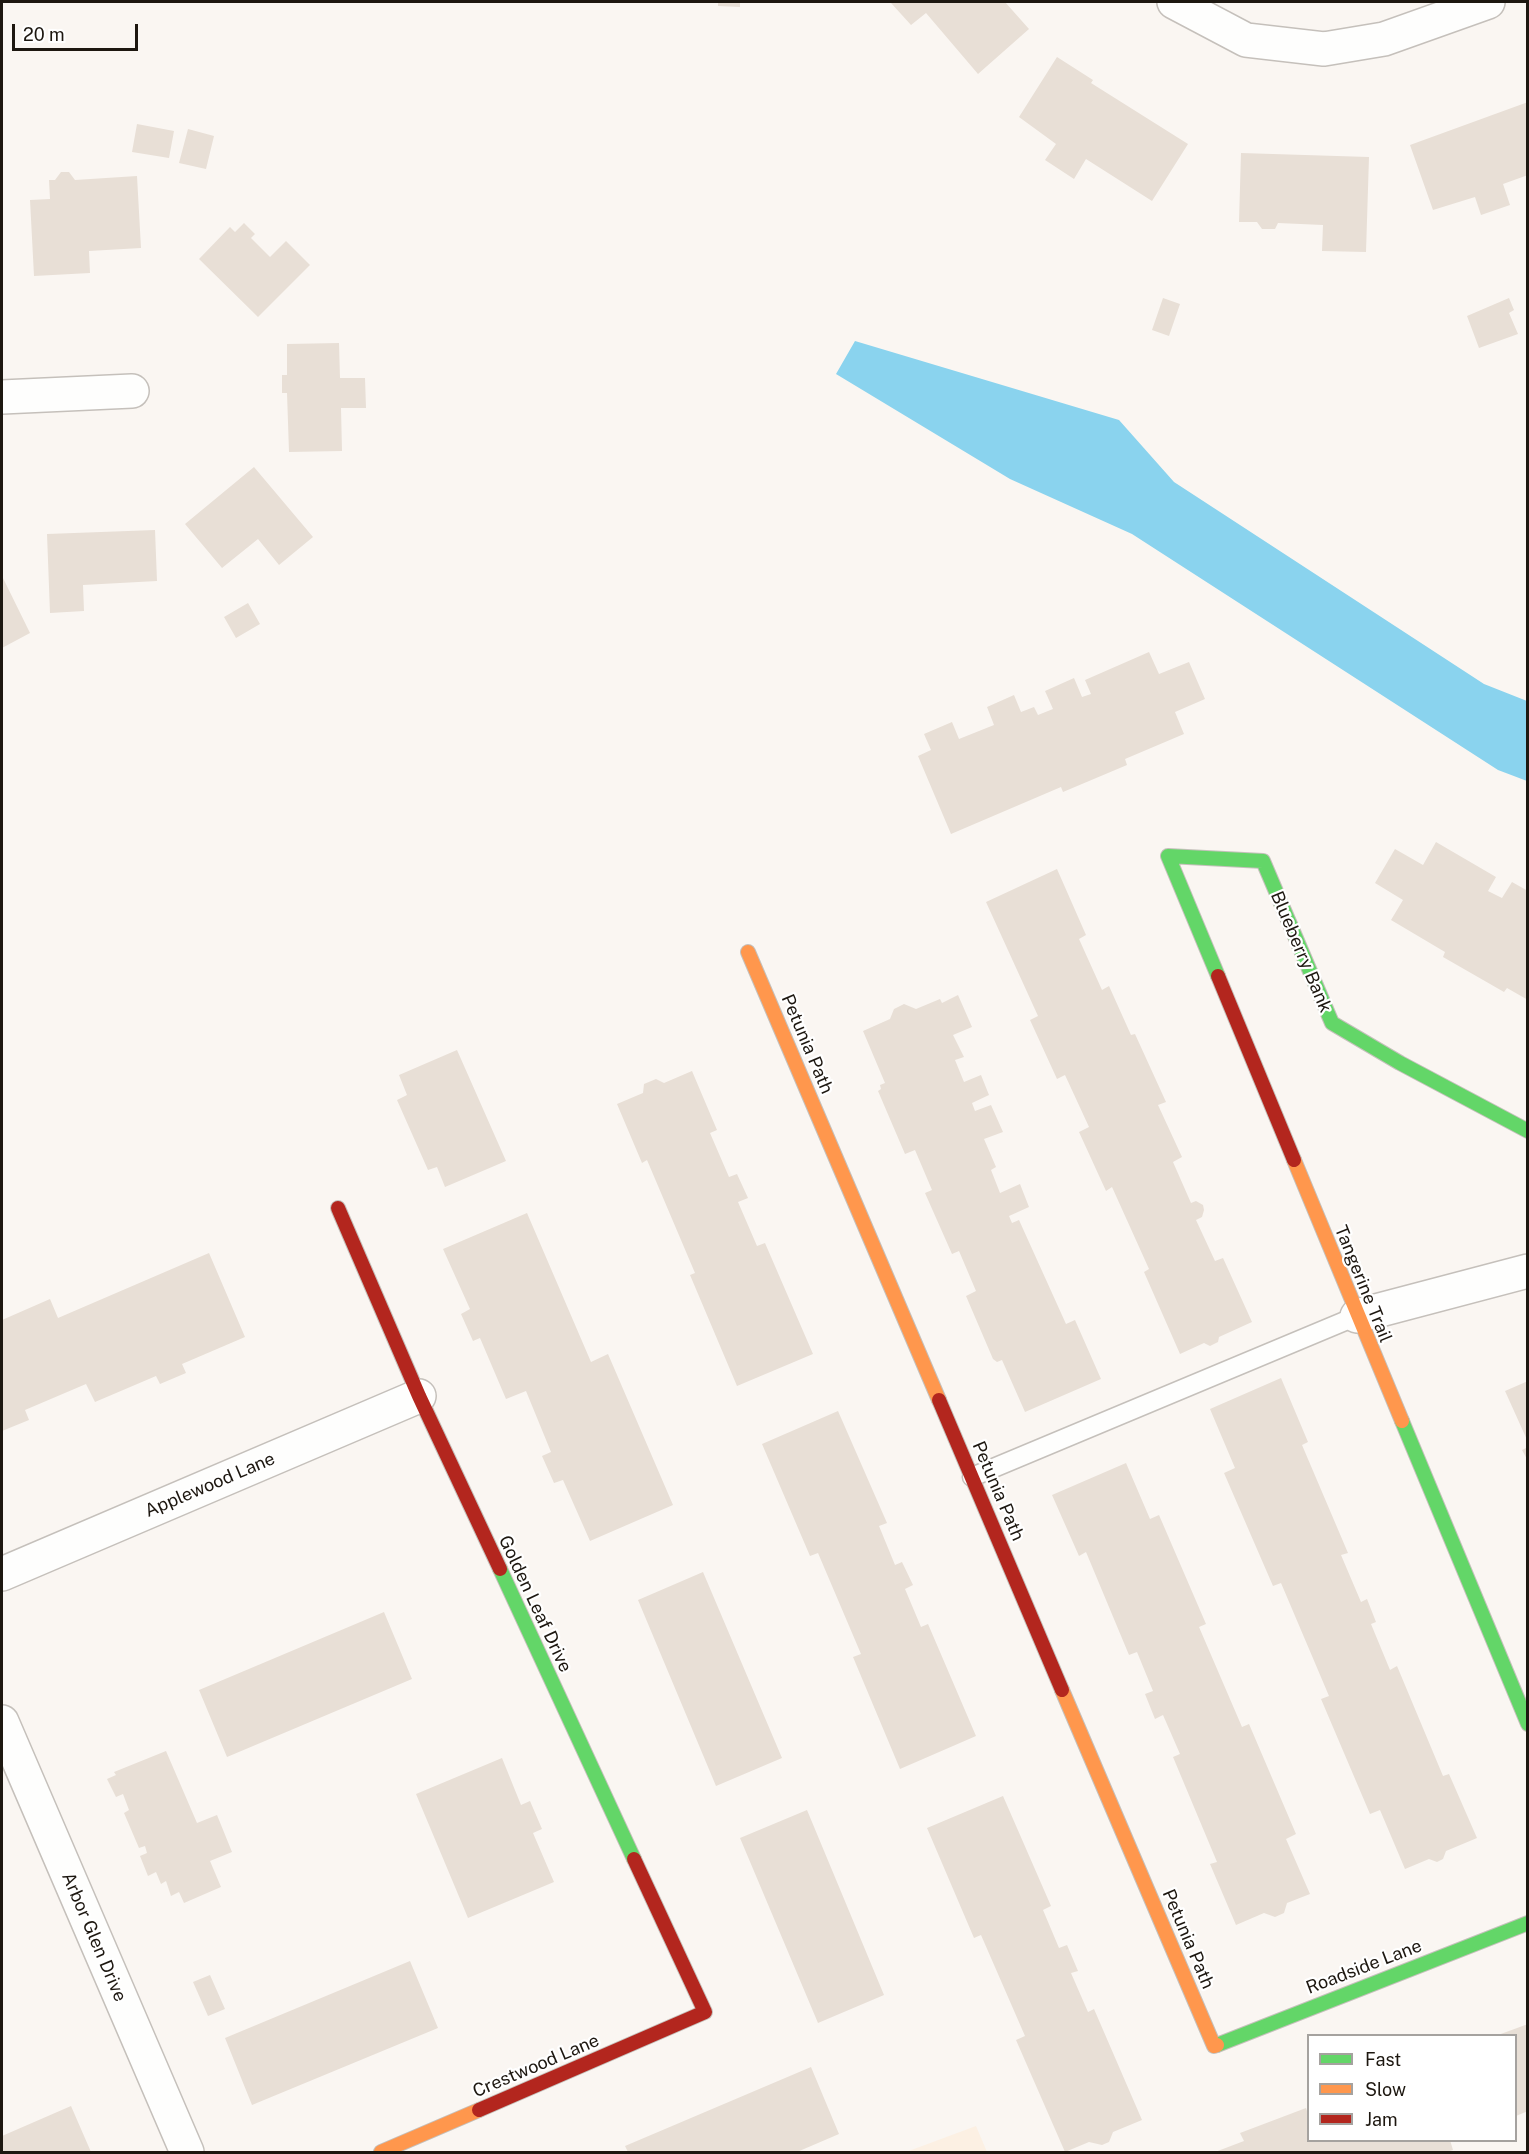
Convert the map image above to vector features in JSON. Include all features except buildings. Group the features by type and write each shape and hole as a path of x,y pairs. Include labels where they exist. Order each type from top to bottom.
{"street":[{"path":"1174,2 1246,40 1324,49 1384,39 1488,2"},
{"path":"2,398 132,391"},
{"name":"Blueberry Bank","path":"1168,856 1263,861 1332,1023 1400,1063 1527,1131"},
{"name":"Tangerine Trail","path":"1168,856 1527,1724"},
{"name":"Petunia Path","path":"748,952 1214,2046"},
{"name":"Golden Leaf Drive","path":"338,1208 419,1396 705,2012"},
{"path":"1357,1316 1527,1271"},
{"name":"Applewood Lane","path":"2,1574 419,1396"},
{"name":"Arbor Glen Drive","path":"2,1722 187,2152"},
{"name":"Roadside Lane","path":"1214,2046 1527,1923"},
{"name":"Crestwood Lane","path":"381,2152 705,2012"}],"lane":[{"path":"972,1477 1357,1316"}],"shaded area":[{"path":"976,2126 987,2152 906,2152"}],"water":[{"path":"855,341 1119,420 1174,482 1484,684 1527,701 1527,781 1498,770 1132,534 1010,479 836,374"}],"traffic: fast":[{"path":"1218,976 1168,856 1263,861 1332,1023 1400,1063 1528,1131"},
{"path":"1402,1421 1528,1724"},
{"path":"500,1569 634,1859"},
{"path":"1217,2045 1528,1923"}],"traffic: slow":[{"path":"748,952 939,1400"},
{"path":"1294,1160 1402,1421"},
{"path":"1062,1690 1214,2046 1217,2045"},
{"path":"381,2152 479,2110"}],"traffic: jam":[{"path":"1218,976 1294,1160"},
{"path":"338,1208 419,1396 500,1569"},
{"path":"939,1400 1062,1690"},
{"path":"479,2110 705,2012 634,1859"}]}
